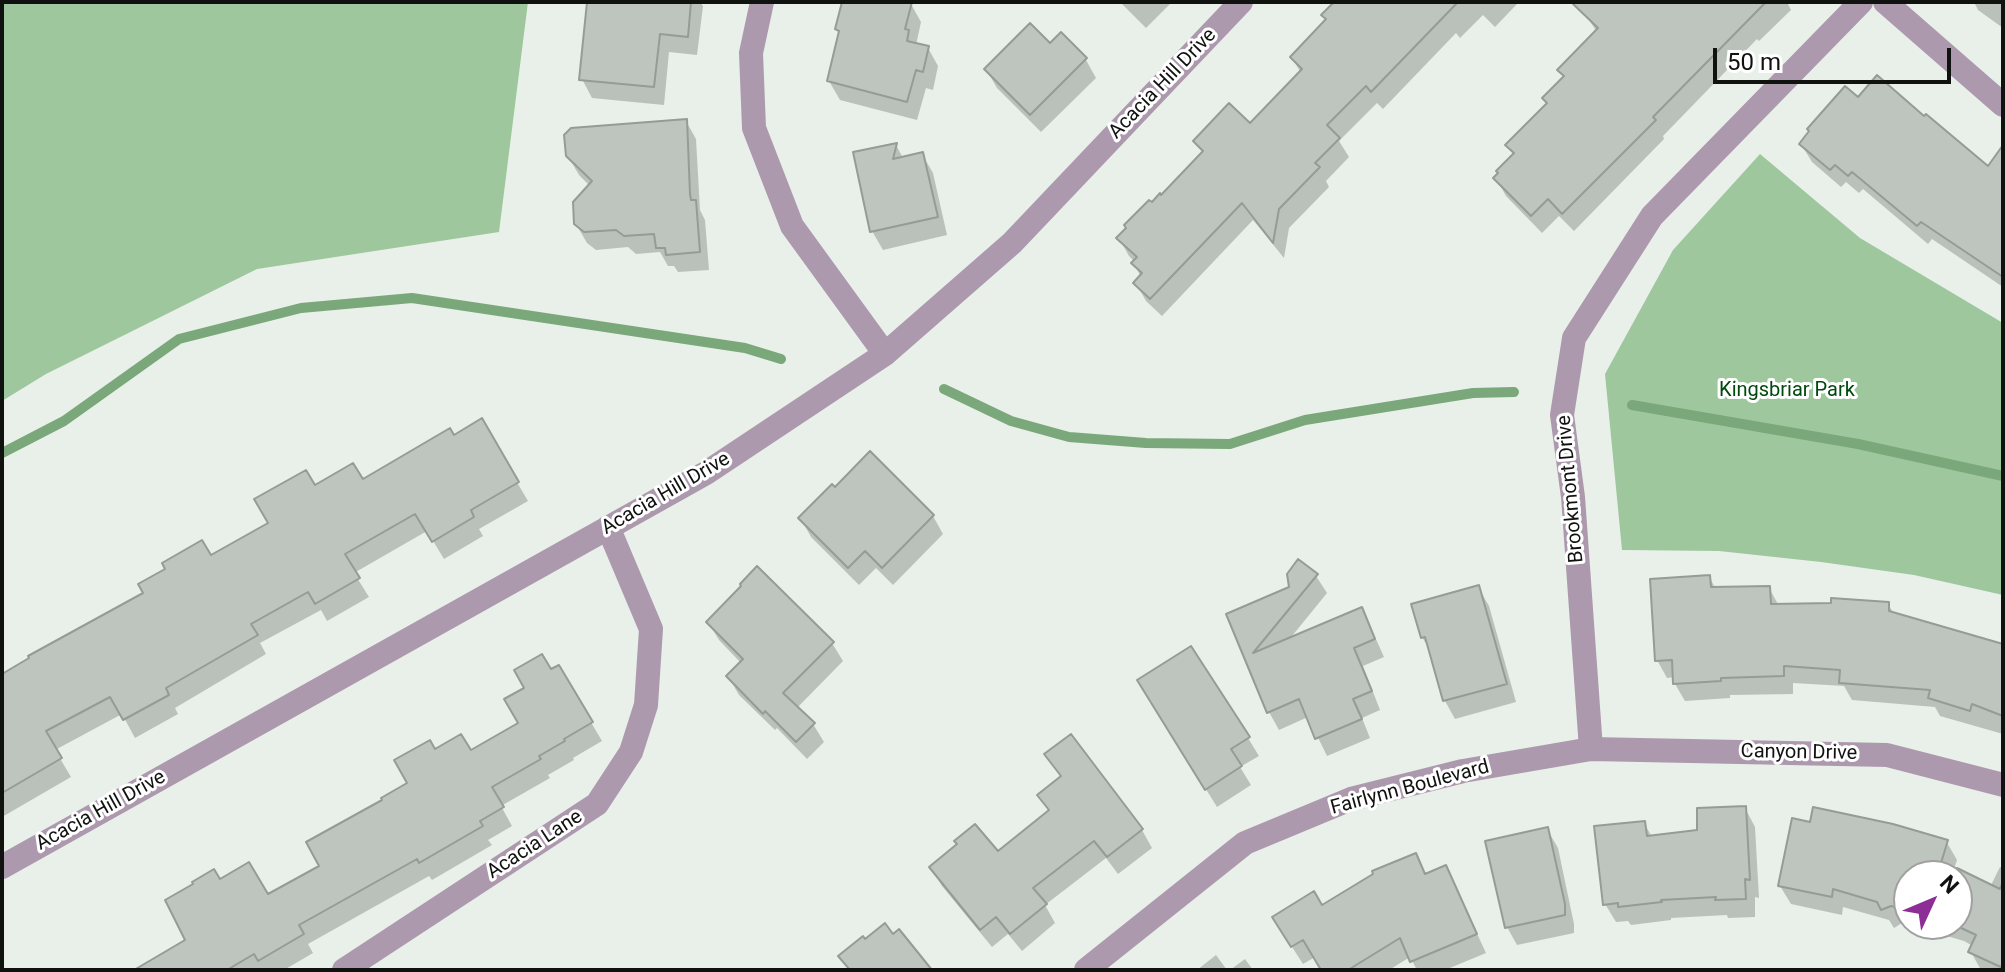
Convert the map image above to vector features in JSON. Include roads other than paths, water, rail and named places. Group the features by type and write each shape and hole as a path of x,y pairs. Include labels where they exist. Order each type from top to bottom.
{"street":[{"path":"762,2 751,53 754,128 792,226 885,354"},
{"name":"Acacia Hill Drive","path":"2,867 706,473 885,354 1012,243 1241,2"},
{"name":"Brookmont Drive","path":"1591,749 1573,497 1562,415 1574,338 1652,216 1861,2"},
{"path":"1885,2 2003,105"},
{"name":"Acacia Lane","path":"344,970 597,804 631,752 646,705 651,629 608,527"},
{"name":"Canyon Drive","path":"1591,749 1887,755 2003,785"},
{"name":"Fairlynn Boulevard","path":"1086,970 1245,843 1351,799 1463,771 1591,749"}],"waterway":[{"path":"2,453 64,421 179,339 301,308 412,298 745,348 781,359"},
{"path":"944,389 1011,421 1069,437 1146,443 1230,444 1305,420 1473,393 1514,392"},
{"path":"1632,405 1858,444 2003,476"}],"park label":[{"name":"Kingsbriar Park","path":"1787,391"}]}
